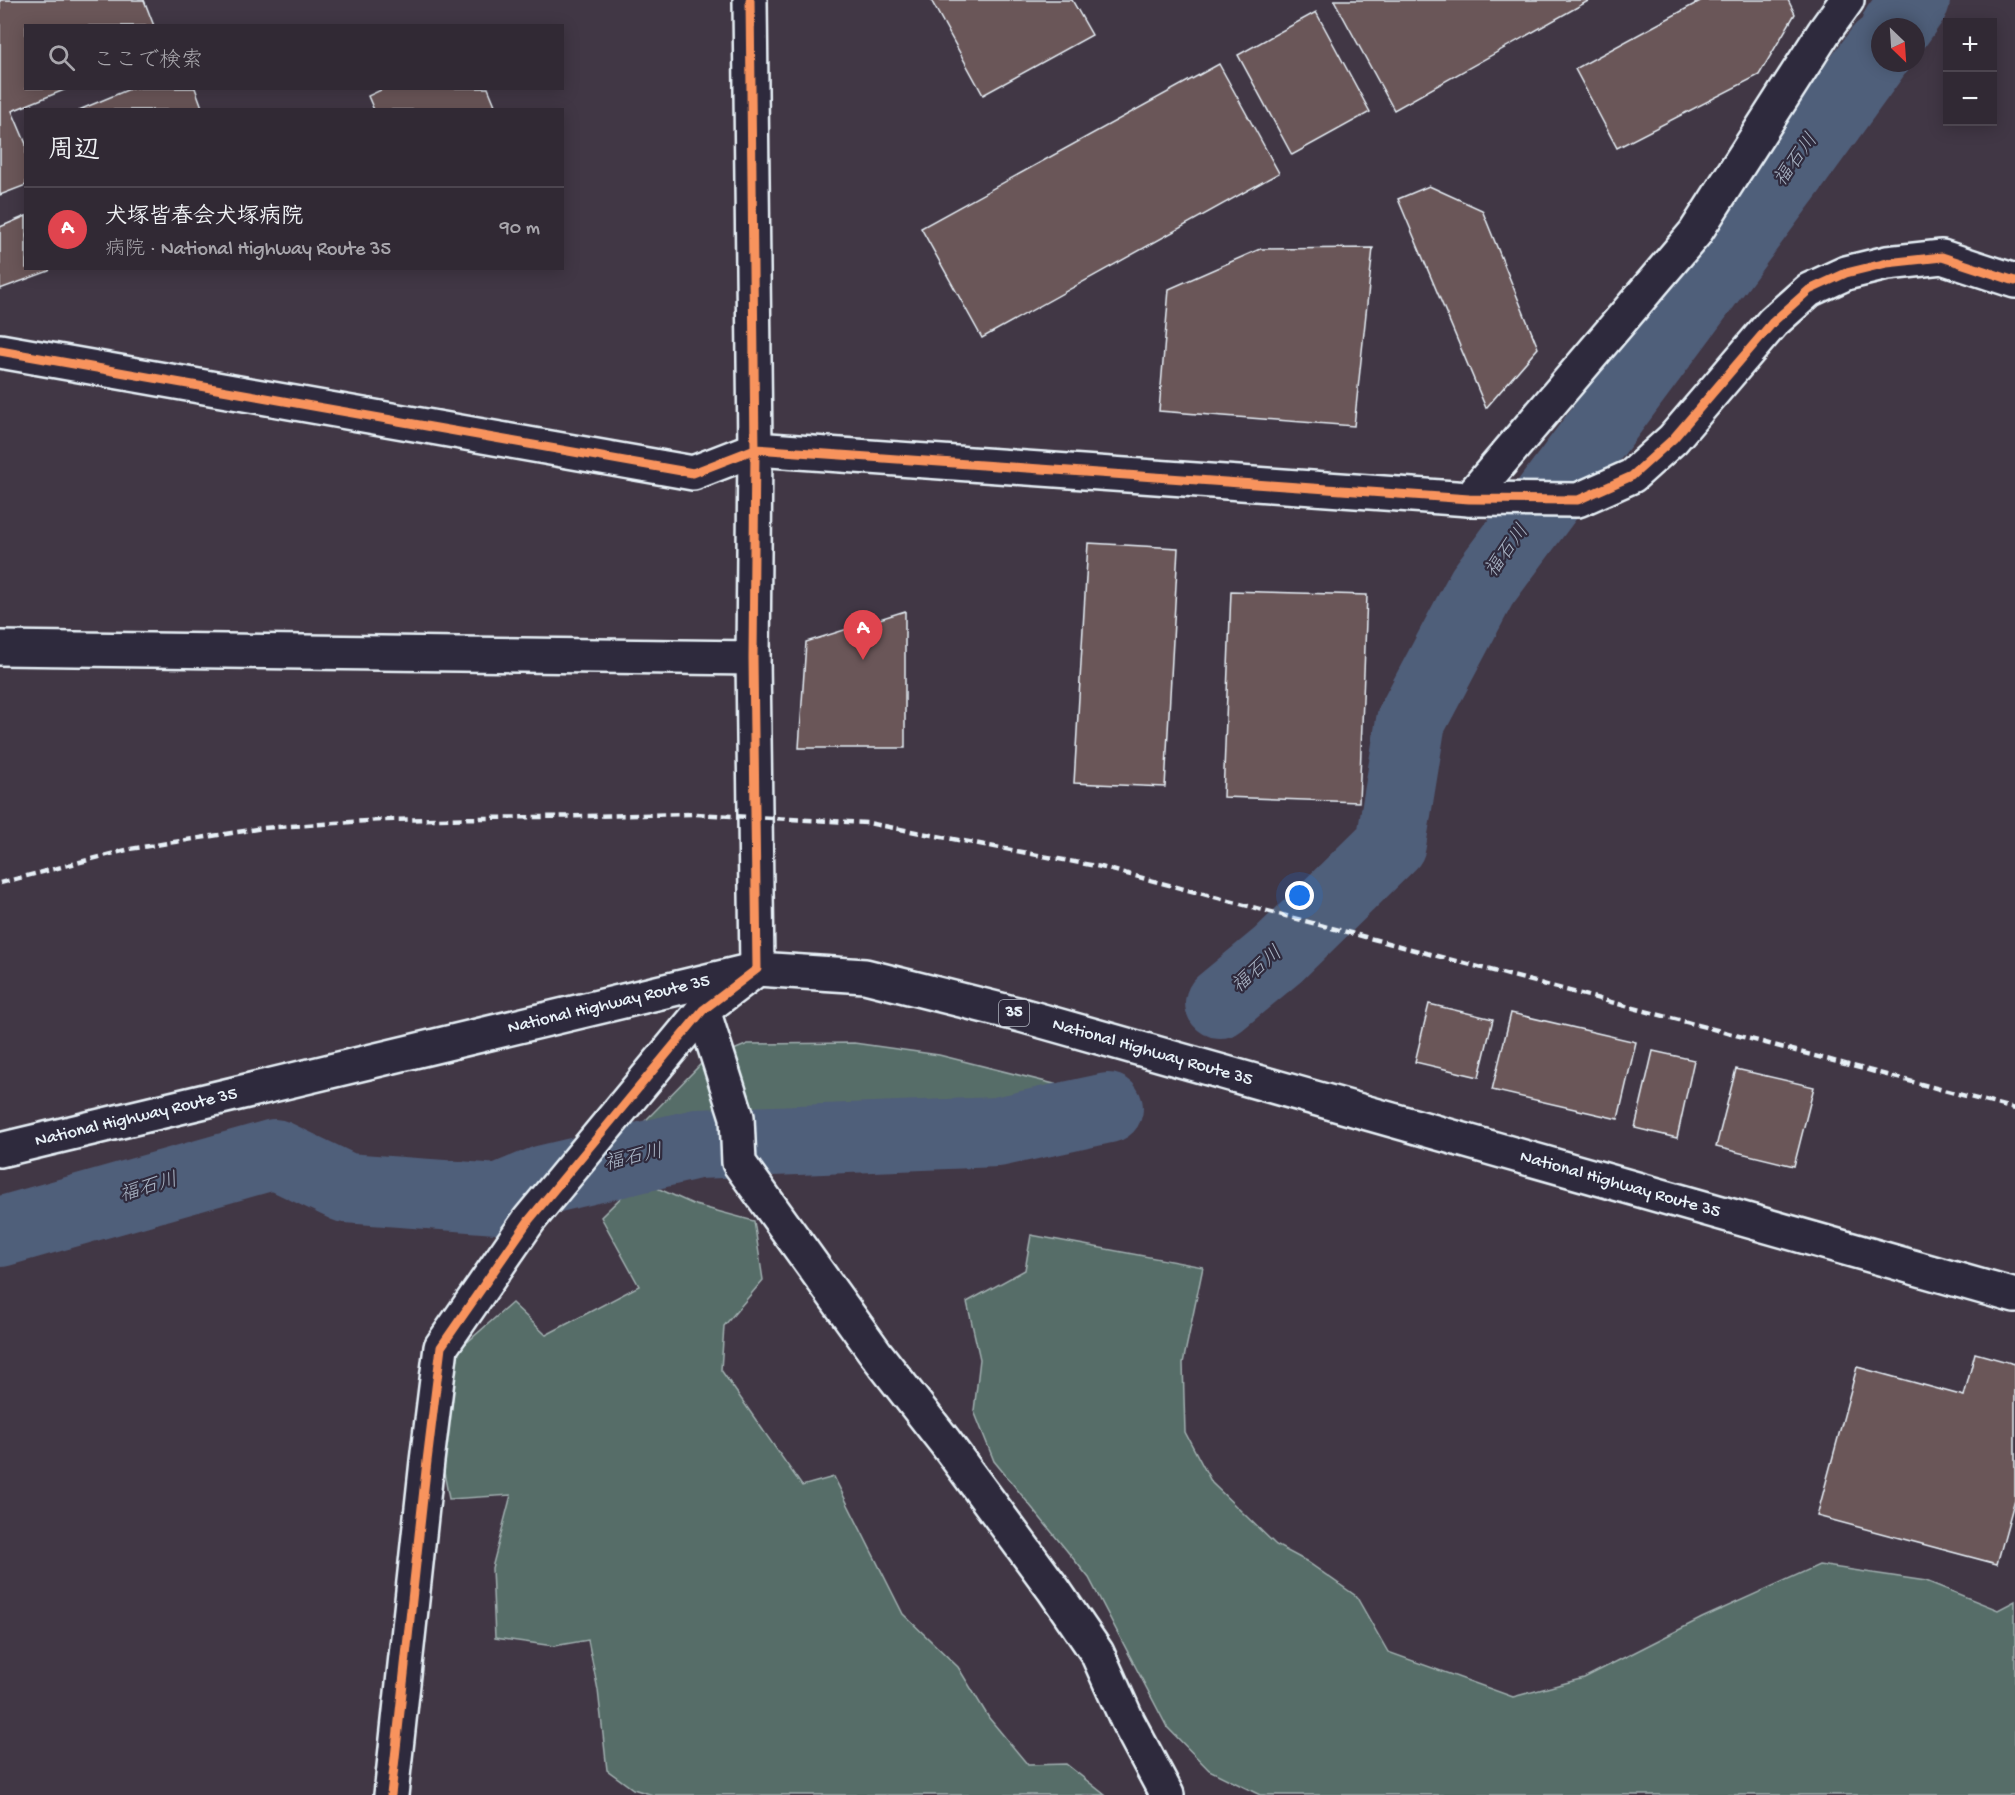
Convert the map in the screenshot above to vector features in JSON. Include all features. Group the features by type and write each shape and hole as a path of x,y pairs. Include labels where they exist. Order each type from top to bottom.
{"main road":[{"path":"391,1795 441,1347 530,1220 703,1010 758,969 753,658 755,449 750,0"},
{"path":"1471,499 1695,233 1847,0"},
{"path":"0,351 693,473 755,449 1471,499 1578,500 1632,476 1673,439 1773,321 1809,290 1845,273 1887,263 1942,257 2015,280"},
{"path":"0,648 753,658"},
{"name":"National Highway Route 35","path":"0,1150 758,969 865,976 1021,1015 2015,1296"},
{"path":"703,1010 737,1117 739,1163 877,1355 945,1442 1054,1590 1097,1653 1128,1722 1167,1795"}],"green space":[{"path":"854,1043 939,1055 1102,1096 1094,1112 644,1134 645,1121 702,1063 748,1044"},
{"path":"639,1180 695,1205 754,1221 763,1280 724,1326 721,1370 802,1486 834,1477 903,1614 958,1667 989,1718 1028,1765 1066,1764 1105,1795 653,1795 633,1789 607,1770 598,1690 588,1640 554,1646 495,1638 492,1568 511,1495 449,1499 441,1457 455,1353 512,1303 546,1335 639,1286 601,1217"},
{"path":"1031,1235 1203,1267 1183,1363 1185,1432 1212,1483 1276,1545 1306,1561 1356,1596 1388,1652 1513,1697 1584,1678 1702,1618 1819,1565 1926,1581 1998,1610 2015,1601 2015,1795 1260,1795 1209,1770 1167,1727 1089,1578 994,1461 974,1411 980,1359 967,1302 1025,1270"}],"building":[{"path":"0,0 144,0 153,24 24,24 24,90 64,90 12,111 24,139 24,186 0,195"},
{"path":"931,0 1072,0 1092,35 983,95"},
{"path":"1334,0 1590,0 1394,110"},
{"path":"1702,0 1788,0 1795,14 1759,75 1617,148 1575,69"},
{"path":"1316,12 1370,112 1292,155 1238,55"},
{"path":"1219,64 1279,173 982,338 921,228"},
{"path":"127,90 196,90 202,108 84,108"},
{"path":"381,90 489,90 496,108 373,108 368,96"},
{"path":"1429,186 1482,210 1538,348 1486,408 1398,199"},
{"path":"24,217 24,270 49,271 0,289 0,227"},
{"path":"1373,248 1354,426 1159,411 1169,289 1260,249"},
{"path":"1088,543 1178,548 1165,787 1074,783"},
{"path":"1231,591 1367,595 1359,802 1223,797"},
{"path":"905,611 905,748 799,748 806,642"},
{"path":"1429,1004 1493,1019 1479,1077 1415,1062"},
{"path":"1511,1013 1636,1042 1618,1119 1492,1090"},
{"path":"1653,1051 1694,1060 1677,1138 1635,1128"},
{"path":"1736,1069 1814,1087 1794,1166 1716,1147"},
{"path":"1975,1353 2015,1364 2015,1499 1997,1564 1817,1516 1857,1367 1964,1396"}],"waterway":[{"name":"福石川","path":"1902,18 1915,0"},
{"name":"福石川","path":"1220,1003 1278,955 1391,844 1411,721 1482,587 1871,61"},
{"name":"福石川","path":"0,1232 275,1154 346,1188 498,1199 544,1180 697,1144 997,1132 1108,1108"}],"railway":[{"path":"0,883 130,849 263,828 381,820 694,814 868,823 1101,867 2015,1109"}],"cycle path":[{"path":"391,1795 441,1347 529,1220 703,1010 757,969 750,0"},
{"path":"0,351 693,473 755,449 1469,499 1578,500 1632,476 1673,439 1773,322 1809,290 1846,273 1887,263 1942,257 2015,281"}],"place":[{"name":"犬塚皆春会犬塚病院","path":"863,660"}]}
